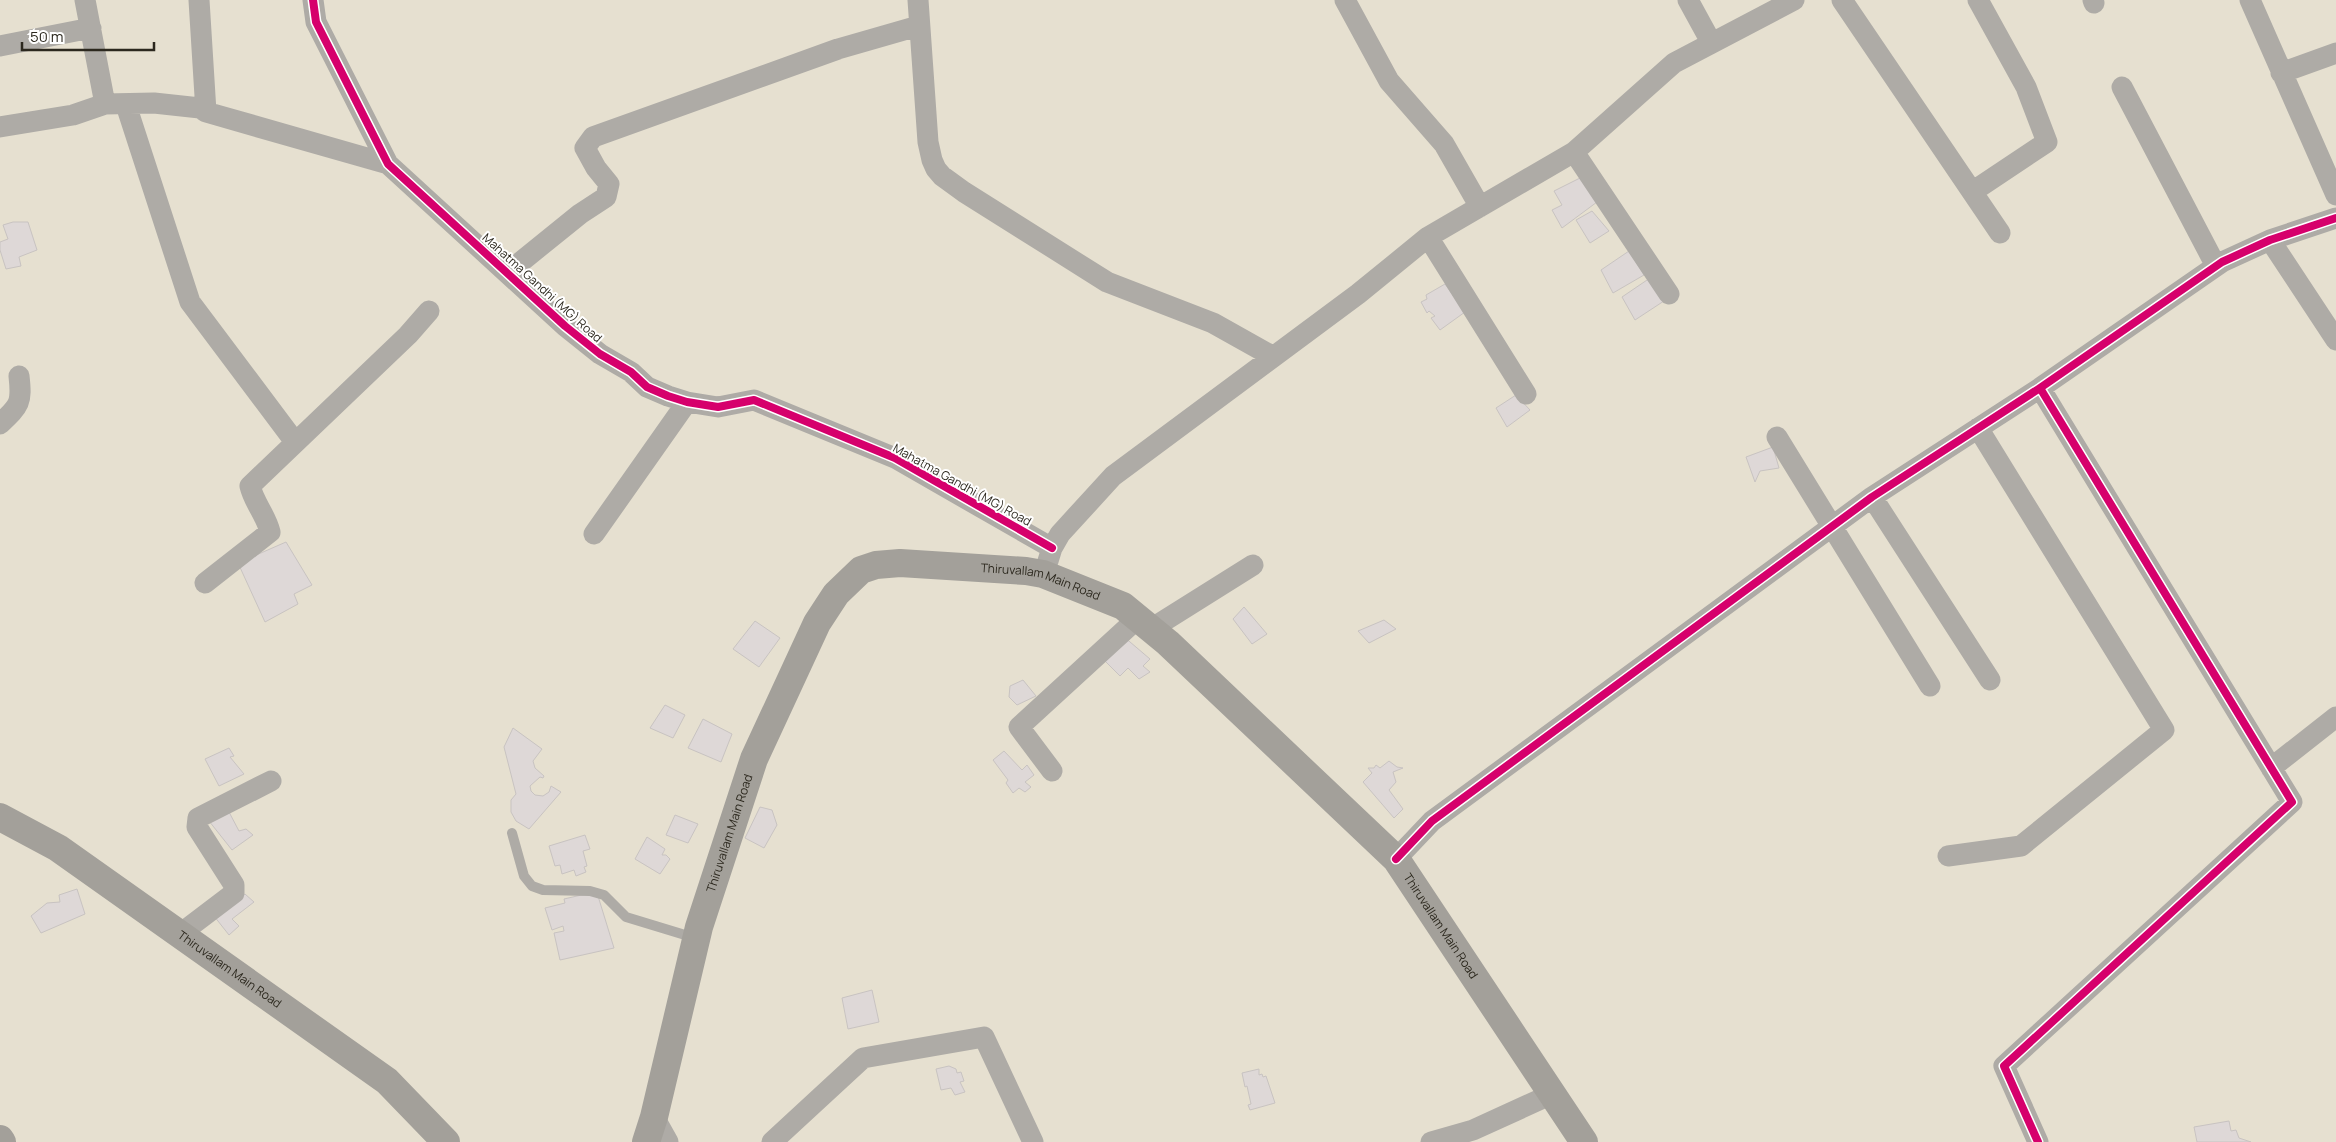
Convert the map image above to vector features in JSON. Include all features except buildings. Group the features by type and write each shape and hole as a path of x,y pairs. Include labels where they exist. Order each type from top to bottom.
{"main road":[{"name":"Thiruvallam Main Road","path":"650,1129 696,938 754,759 817,623 848,581 861,570 876,565 900,563 1026,571 1043,574 1123,606 1396,858 1584,1142"},
{"name":"Thiruvallam Main Road","path":"0,817 58,848 387,1081 446,1142"}],"street":[{"path":"85,0 105,104"},
{"path":"199,0 206,112"},
{"name":"Mahatma Gandhi (MG) Road","path":"313,0 316,22 388,164 507,273 600,354 632,372 647,387 687,402 718,406 754,400 896,458 1052,548"},
{"path":"918,0 918,26 928,142 932,160 942,176 1106,282 1213,323 1272,356"},
{"path":"1345,0 1389,81 1444,144 1480,207"},
{"path":"1688,0 1710,42"},
{"path":"1043,574 1052,548 1060,534 1113,476 1272,356 1358,294 1428,237 1574,152 1674,63 1710,42 1794,0"},
{"path":"1842,0 2000,233"},
{"path":"1972,192 2047,142 2026,87 1978,0"},
{"path":"2250,0 2280,73 2336,194"},
{"path":"507,273 580,214 606,197 609,184 596,168 585,148 593,137 838,49 918,26"},
{"path":"0,46 91,28"},
{"path":"2280,73 2336,53"},
{"path":"2122,87 2216,266"},
{"path":"0,127 74,115 105,104 126,105 154,102 175,104 200,108 206,112 388,164"},
{"path":"126,105 190,302 295,442"},
{"path":"1574,152 1670,294"},
{"path":"1396,858 1432,821 1872,497 2040,388 2216,266 2270,240 2336,218"},
{"path":"1428,237 1526,394"},
{"path":"2270,240 2336,340"},
{"path":"205,583 270,532 267,520 253,498 250,486 408,335 429,312"},
{"path":"0,424 14,410 22,397 19,376"},
{"path":"2038,1142 2004,1066 2292,802 2040,388"},
{"path":"594,534 687,402"},
{"path":"1948,856 2022,846 2164,730 1978,428"},
{"path":"1777,437 1930,686"},
{"path":"1872,497 1990,680"},
{"path":"1052,771 1019,727 1144,624 1253,565"},
{"path":"2271,768 2336,717"},
{"path":"180,934 234,893 234,884 197,827 198,818 271,781"},
{"path":"772,1142 863,1058 984,1036 1033,1142"},
{"path":"1431,1142 1473,1130 1552,1094"},
{"path":"650,1129 668,1142"}],"lane":[{"path":"512,833 524,876 532,886 543,890 590,891 604,895 626,918 696,938"}],"cycle path":[{"path":"313,0 316,22 388,164 565,326 600,354 631,372 647,387 668,396 687,402 718,407 754,400 895,458 1052,548"},
{"path":"1396,859 1432,821 1872,497 2040,388 2222,262 2270,240 2336,218"},
{"path":"2038,1142 2004,1066 2292,802 2040,388"}]}
